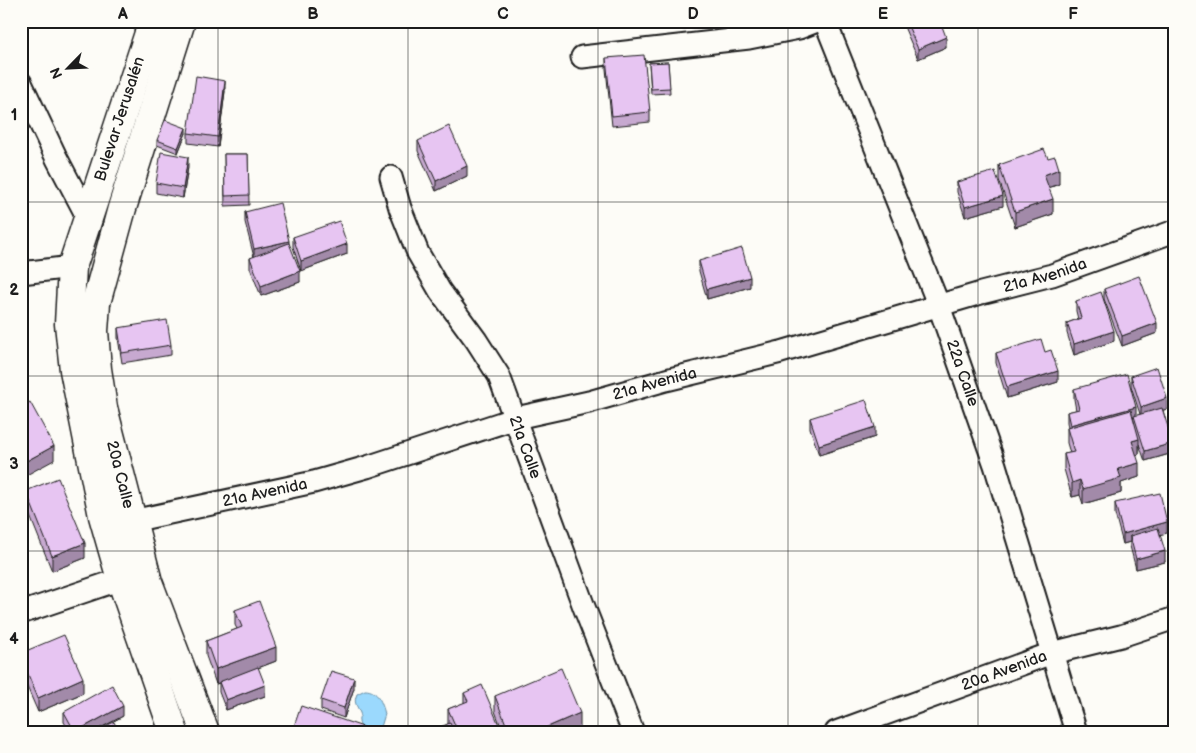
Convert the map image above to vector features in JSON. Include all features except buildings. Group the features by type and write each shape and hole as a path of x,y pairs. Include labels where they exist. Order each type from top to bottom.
{"main road":[{"name":"Bulevar Jerusalén","path":"88,218 153,21"},
{"name":"Bulevar Jerusalén","path":"122,208 181,21"},
{"name":"20a Calle","path":"122,208 96,303 94,331 96,369 148,582 205,732"},
{"name":"20a Calle","path":"88,218 72,267 69,324 74,370 103,516 121,579 174,732"}],"street":[{"path":"582,58 750,38 799,28 817,21"},
{"name":"22a Calle","path":"825,21 939,306 995,465 1076,732"},
{"path":"21,83 57,159 88,218"},
{"name":"21a Calle","path":"391,177 400,208 418,253 440,291 476,340 499,376 584,607 633,732"},
{"name":"21a Avenida","path":"132,521 314,482 367,467 516,418 589,402 666,380 781,352 1052,275 1175,231"},
{"path":"21,272 72,267"},
{"path":"21,613 121,579"},
{"name":"20a Avenida","path":"836,732 1052,653 1121,636 1175,618"}],"water":[{"path":"365,690 376,695 381,702 385,714 381,727 375,730 362,728 360,725 359,719 361,716 355,700 357,694"}]}
